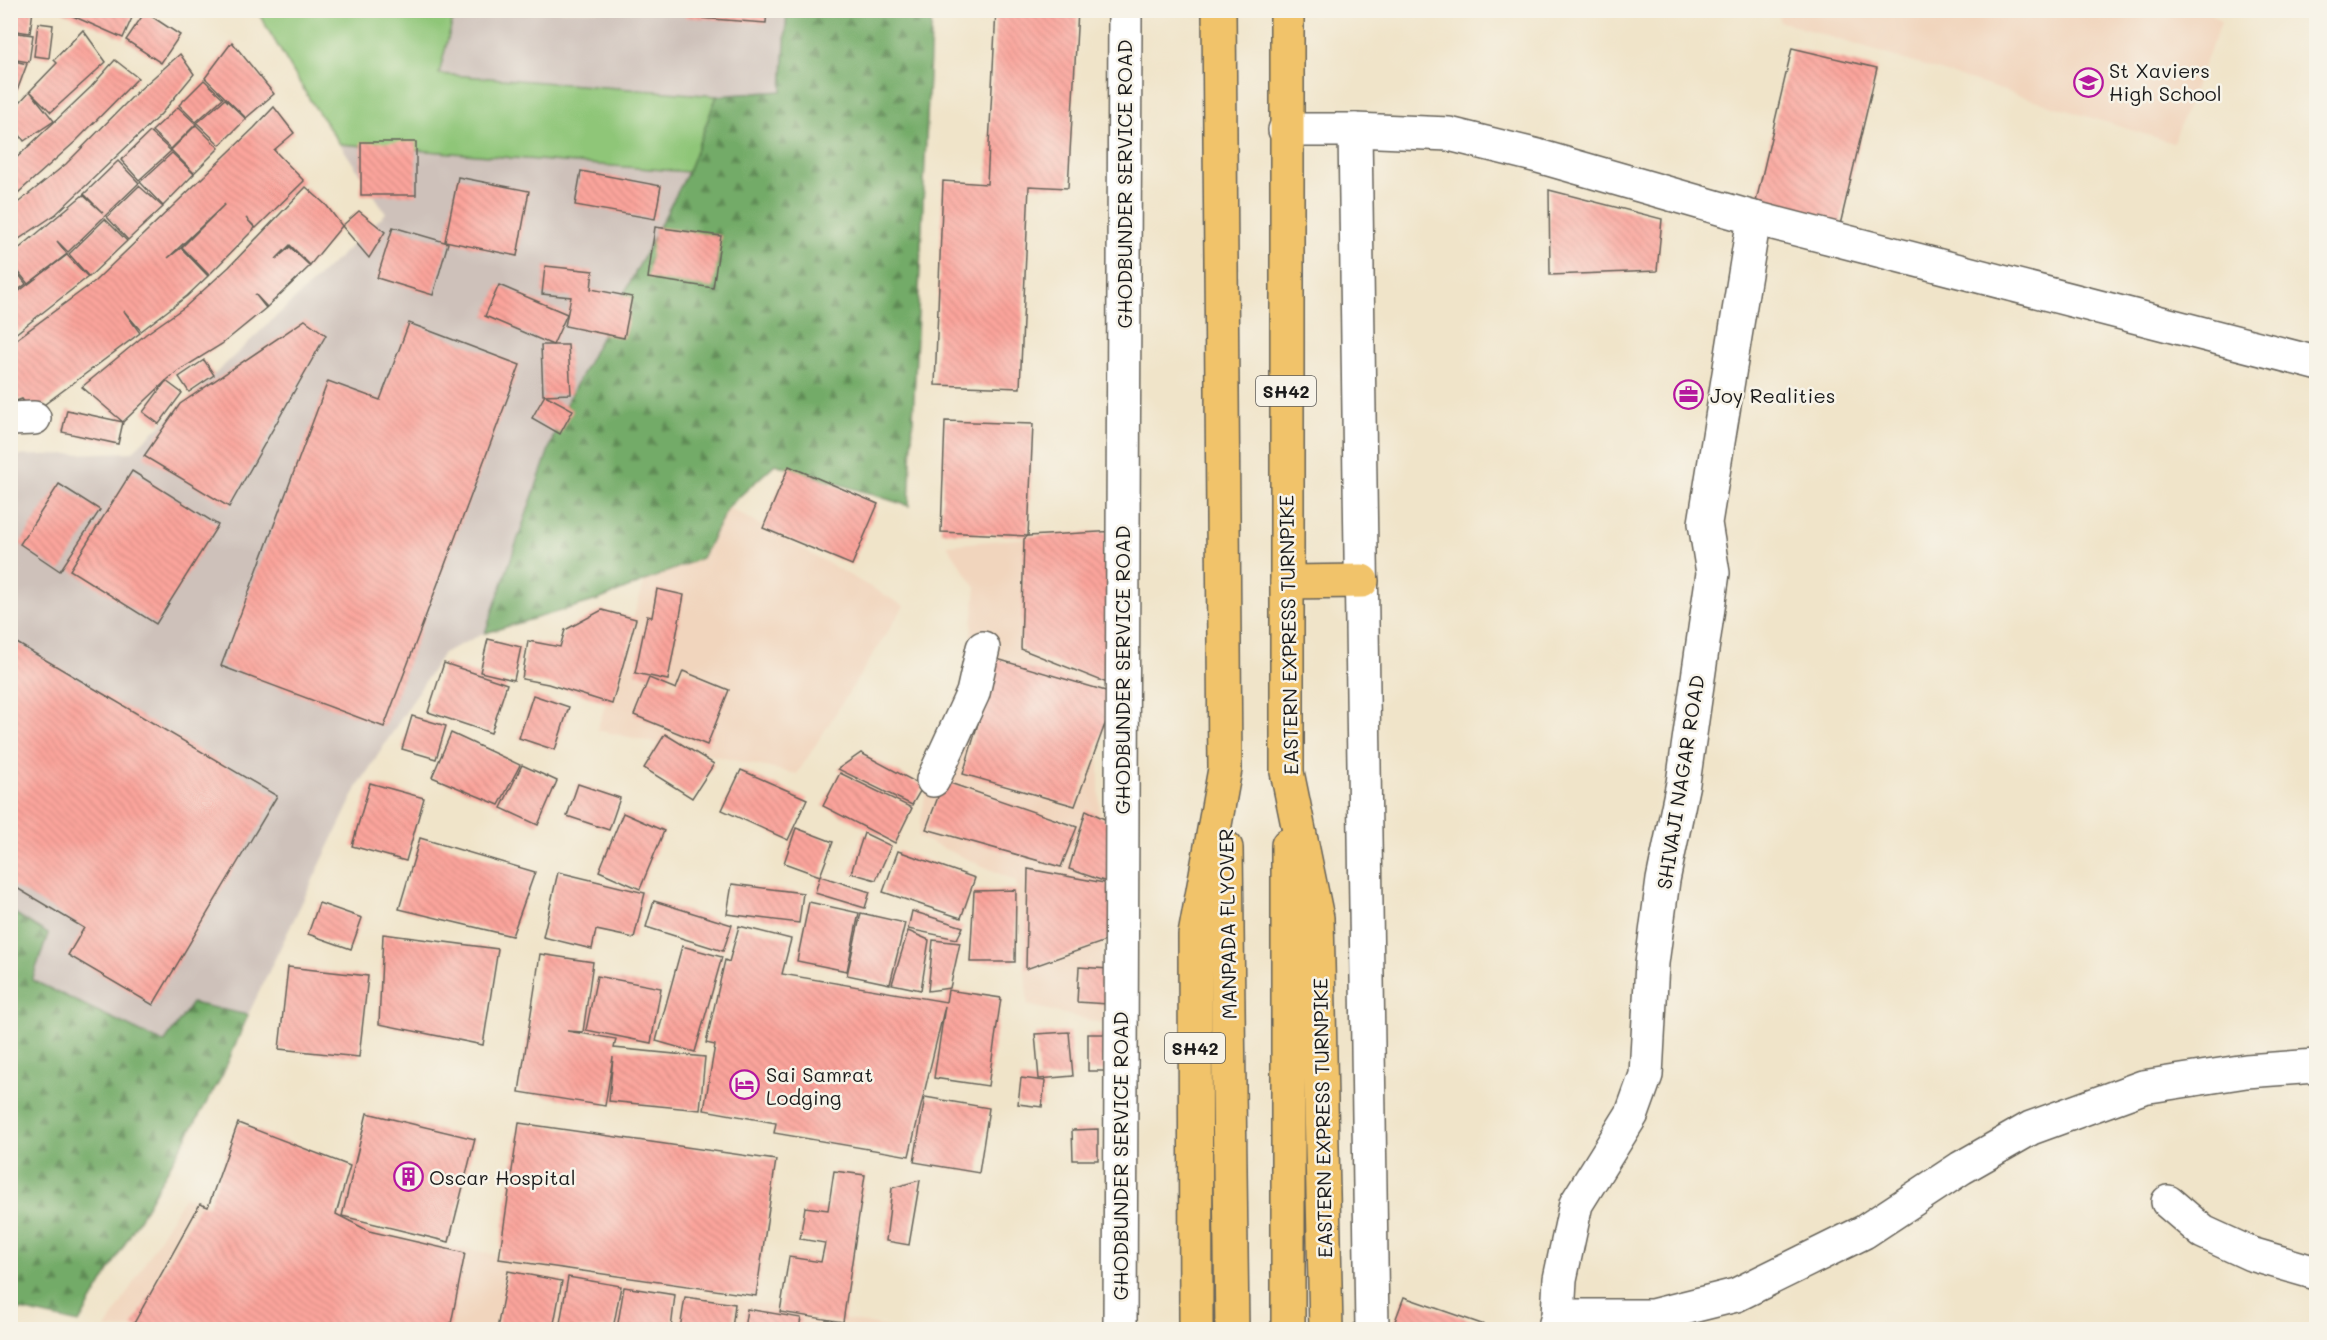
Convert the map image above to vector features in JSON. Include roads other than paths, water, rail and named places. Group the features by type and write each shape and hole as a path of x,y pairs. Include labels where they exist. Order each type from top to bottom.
{"main road":[{"name":"SH42","path":"1196,1329 1195,935 1225,770 1219,10"},
{"name":"EASTERN EXPRESS TURNPIKE","path":"1287,10 1285,130 1287,772 1317,918 1326,1329"},
{"path":"1287,582 1362,580"},
{"name":"MANPADA FLYOVER","path":"1225,770 1232,1329"},
{"path":"1287,772 1288,1329"}],"street":[{"name":"GHODBUNDER SERVICE ROAD","path":"1120,1329 1125,10"},
{"path":"1285,130 1449,134 1538,156 1754,218 2316,363"},
{"path":"1355,130 1372,1329"},
{"name":"SHIVAJI NAGAR ROAD","path":"1556,1323 1560,1279 1576,1204 1632,1114 1646,1076 1652,963 1663,880 1683,783 1713,573 1705,523 1754,218"},
{"path":"933,780 974,693 982,648"},
{"path":"1556,1323 1652,1316 1736,1295 1864,1232 1960,1168 2031,1128 2143,1087 2246,1071 2316,1066"},
{"path":"2168,1202 2202,1232 2251,1254 2316,1274"}],"place":[{"name":"St Xaviers High School","path":"2088,82"},
{"name":"Joy Realities","path":"1689,395"},
{"name":"Sai Samrat Lodging","path":"745,1085"},
{"name":"Oscar Hospital","path":"408,1177"}]}
